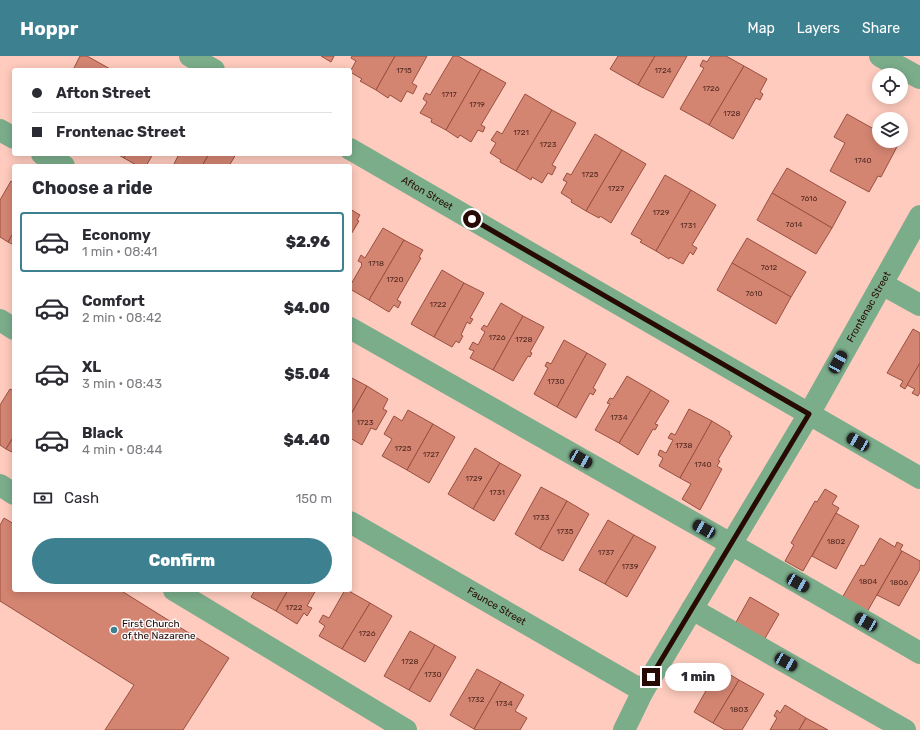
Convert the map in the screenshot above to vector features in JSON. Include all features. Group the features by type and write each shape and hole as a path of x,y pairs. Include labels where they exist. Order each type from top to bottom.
{"street":[{"path":"190,56 211,68"},
{"path":"880,56 920,78"},
{"path":"0,130 12,137"},
{"name":"Afton Street","path":"352,150 920,478"},
{"path":"46,156 60,164"},
{"name":"Frontenac Street","path":"624,730 643,691 809,414 920,216"},
{"path":"882,284 920,305"},
{"path":"0,320 12,327"},
{"path":"352,329 920,653"},
{"path":"0,485 12,493"},
{"name":"Faunce Street","path":"352,523 643,691"},
{"path":"177,592 406,730"},
{"path":"692,609 905,730"}],"building":[{"path":"80,56 87,56 108,68 74,68"},
{"path":"321,56 334,56 331,62"},
{"path":"352,56 395,56 376,90 360,81 362,79 352,73 352,68 356,61 351,58"},
{"path":"395,56 427,56 412,83 417,86 413,94 407,91 401,102 390,95 388,98 376,90"},
{"path":"453,56 458,56 481,69 446,130 431,122 432,119 420,113 427,102 423,99 426,93 430,95"},
{"path":"618,56 655,56 638,85 610,69"},
{"path":"655,56 687,56 663,98 638,85"},
{"path":"711,56 726,56 744,66 709,125 680,109 704,68 700,66 703,60 707,62"},
{"path":"744,66 767,79 760,92 763,94 760,100 756,98 733,139 709,125"},
{"path":"481,69 506,83 481,125 485,127 483,132 478,130 471,142 460,135 458,138 446,130"},
{"path":"525,94 552,110 516,171 500,162 501,160 490,153 496,143 491,140 497,131 502,134"},
{"path":"552,110 576,123 552,165 556,167 552,175 548,173 542,183 532,177 531,180 516,171"},
{"path":"847,114 872,128 872,148 896,148 881,177 878,176 869,192 830,171 845,143 834,137"},
{"path":"595,134 622,150 586,211 571,202 572,200 561,193 567,182 563,180 567,173 571,175"},
{"path":"622,150 646,164 611,223 600,216 599,218 586,211"},
{"path":"125,156 152,156 147,164 134,164 124,158"},
{"path":"178,156 208,156 203,164 174,164"},
{"path":"208,156 235,156 230,164 203,164"},
{"path":"787,168 846,202 832,228 772,193"},
{"path":"665,175 691,190 656,251 640,242 642,240 631,234"},
{"path":"11,181 12,235 8,242 0,237 0,200"},
{"path":"691,190 716,205 692,245 697,248 693,255 690,252 683,264 670,257 669,259 656,251"},
{"path":"772,193 832,228 816,254 757,220"},
{"path":"352,210 360,215 357,220 359,221 352,233"},
{"path":"383,228 404,240 369,300 352,290 352,282 362,265 362,263 358,261 361,255 365,258"},
{"path":"12,235 12,244 8,242"},
{"path":"747,238 806,272 791,297 732,263"},
{"path":"404,240 423,250 419,257 421,258 397,300 401,302 398,308 394,305 389,312 369,300"},
{"path":"732,263 791,297 776,324 717,290"},
{"path":"442,270 464,283 434,337 411,324"},
{"path":"464,283 484,293 470,318 473,319 470,324 467,322 461,335 463,336 459,343 456,341 452,347 434,337"},
{"path":"501,303 523,316 493,370 470,358 474,351 469,349 473,342 478,345 485,332 481,329 484,325 487,327"},
{"path":"523,316 544,327 530,352 532,353 530,357 528,356 513,381 493,370"},
{"path":"913,329 920,333 920,363 905,389 900,386 903,381 887,373"},
{"path":"564,340 587,353 557,407 534,394 548,368 545,366 547,362 551,364"},
{"path":"587,353 606,364 593,388 596,390 593,395 590,393 576,418 557,407"},
{"path":"920,363 920,392 918,396 912,393 915,389 907,385"},
{"path":"627,376 651,390 619,443 595,430 610,404 607,403 610,398 613,399"},
{"path":"352,378 367,386 352,412"},
{"path":"367,386 388,399 383,409 387,411 376,430 371,428 362,445 352,439 352,412"},
{"path":"10,389 12,390 12,439 6,449 0,445 0,405"},
{"path":"651,390 669,401 655,424 658,425 655,430 653,429 638,455 619,443"},
{"path":"689,409 712,421 680,478 659,466 663,458 658,455 660,450 666,453 673,440 668,438 671,433 675,435"},
{"path":"408,410 433,424 407,470 382,456 392,439 384,434 394,416 402,421"},
{"path":"712,421 730,432 729,434 732,436 718,460 720,461 717,466 722,469 700,510 682,499 691,484 680,478"},
{"path":"433,424 455,437 429,483 407,470"},
{"path":"12,439 12,452 6,449"},
{"path":"475,448 500,463 473,509 448,494"},
{"path":"500,463 521,475 494,521 473,509"},
{"path":"541,487 567,501 540,549 515,534"},
{"path":"825,489 837,496 832,504 839,508 803,571 785,561 794,545 791,543 815,501 817,502"},
{"path":"567,501 589,514 563,561 540,549"},
{"path":"836,513 859,526 836,569 812,556"},
{"name":"First Church of the Nazarene","path":"4,518 12,523 12,592 123,592 229,658 183,730 105,730 134,685 0,601 0,525"},
{"path":"608,520 634,535 605,584 579,570"},
{"path":"634,535 656,547 627,597 605,584"},
{"path":"880,538 895,547 897,542 903,545 900,550 902,551 867,612 842,598 861,565 864,566"},
{"path":"902,551 920,561 920,569 899,606 877,595"},
{"path":"254,592 287,592 276,611 251,597"},
{"path":"287,592 315,592 307,606 312,608 307,616 304,613 297,624 276,611"},
{"path":"344,592 351,592 370,603 342,649 319,636 325,626 319,622 323,615 329,618"},
{"path":"750,597 779,614 764,640 735,624"},
{"path":"370,603 392,616 365,662 342,649"},
{"path":"410,631 435,645 409,690 384,676"},
{"path":"435,645 456,657 430,702 409,690"},
{"path":"719,668 739,680 713,723 694,712 712,680 709,679 712,673 715,675"},
{"path":"477,669 501,682 474,729 450,715"},
{"path":"739,680 764,694 742,730 725,730 713,723"},
{"path":"501,682 524,695 515,711 527,718 520,730 474,729"},
{"path":"785,705 806,718 799,730 770,730 777,718 774,716 777,710 780,713"},
{"path":"806,718 828,730 799,730"}],"place":[{"name":"First Church of the Nazarene","path":"114,630"}],"route":[{"path":"472,219 809,414 651,677"}]}
